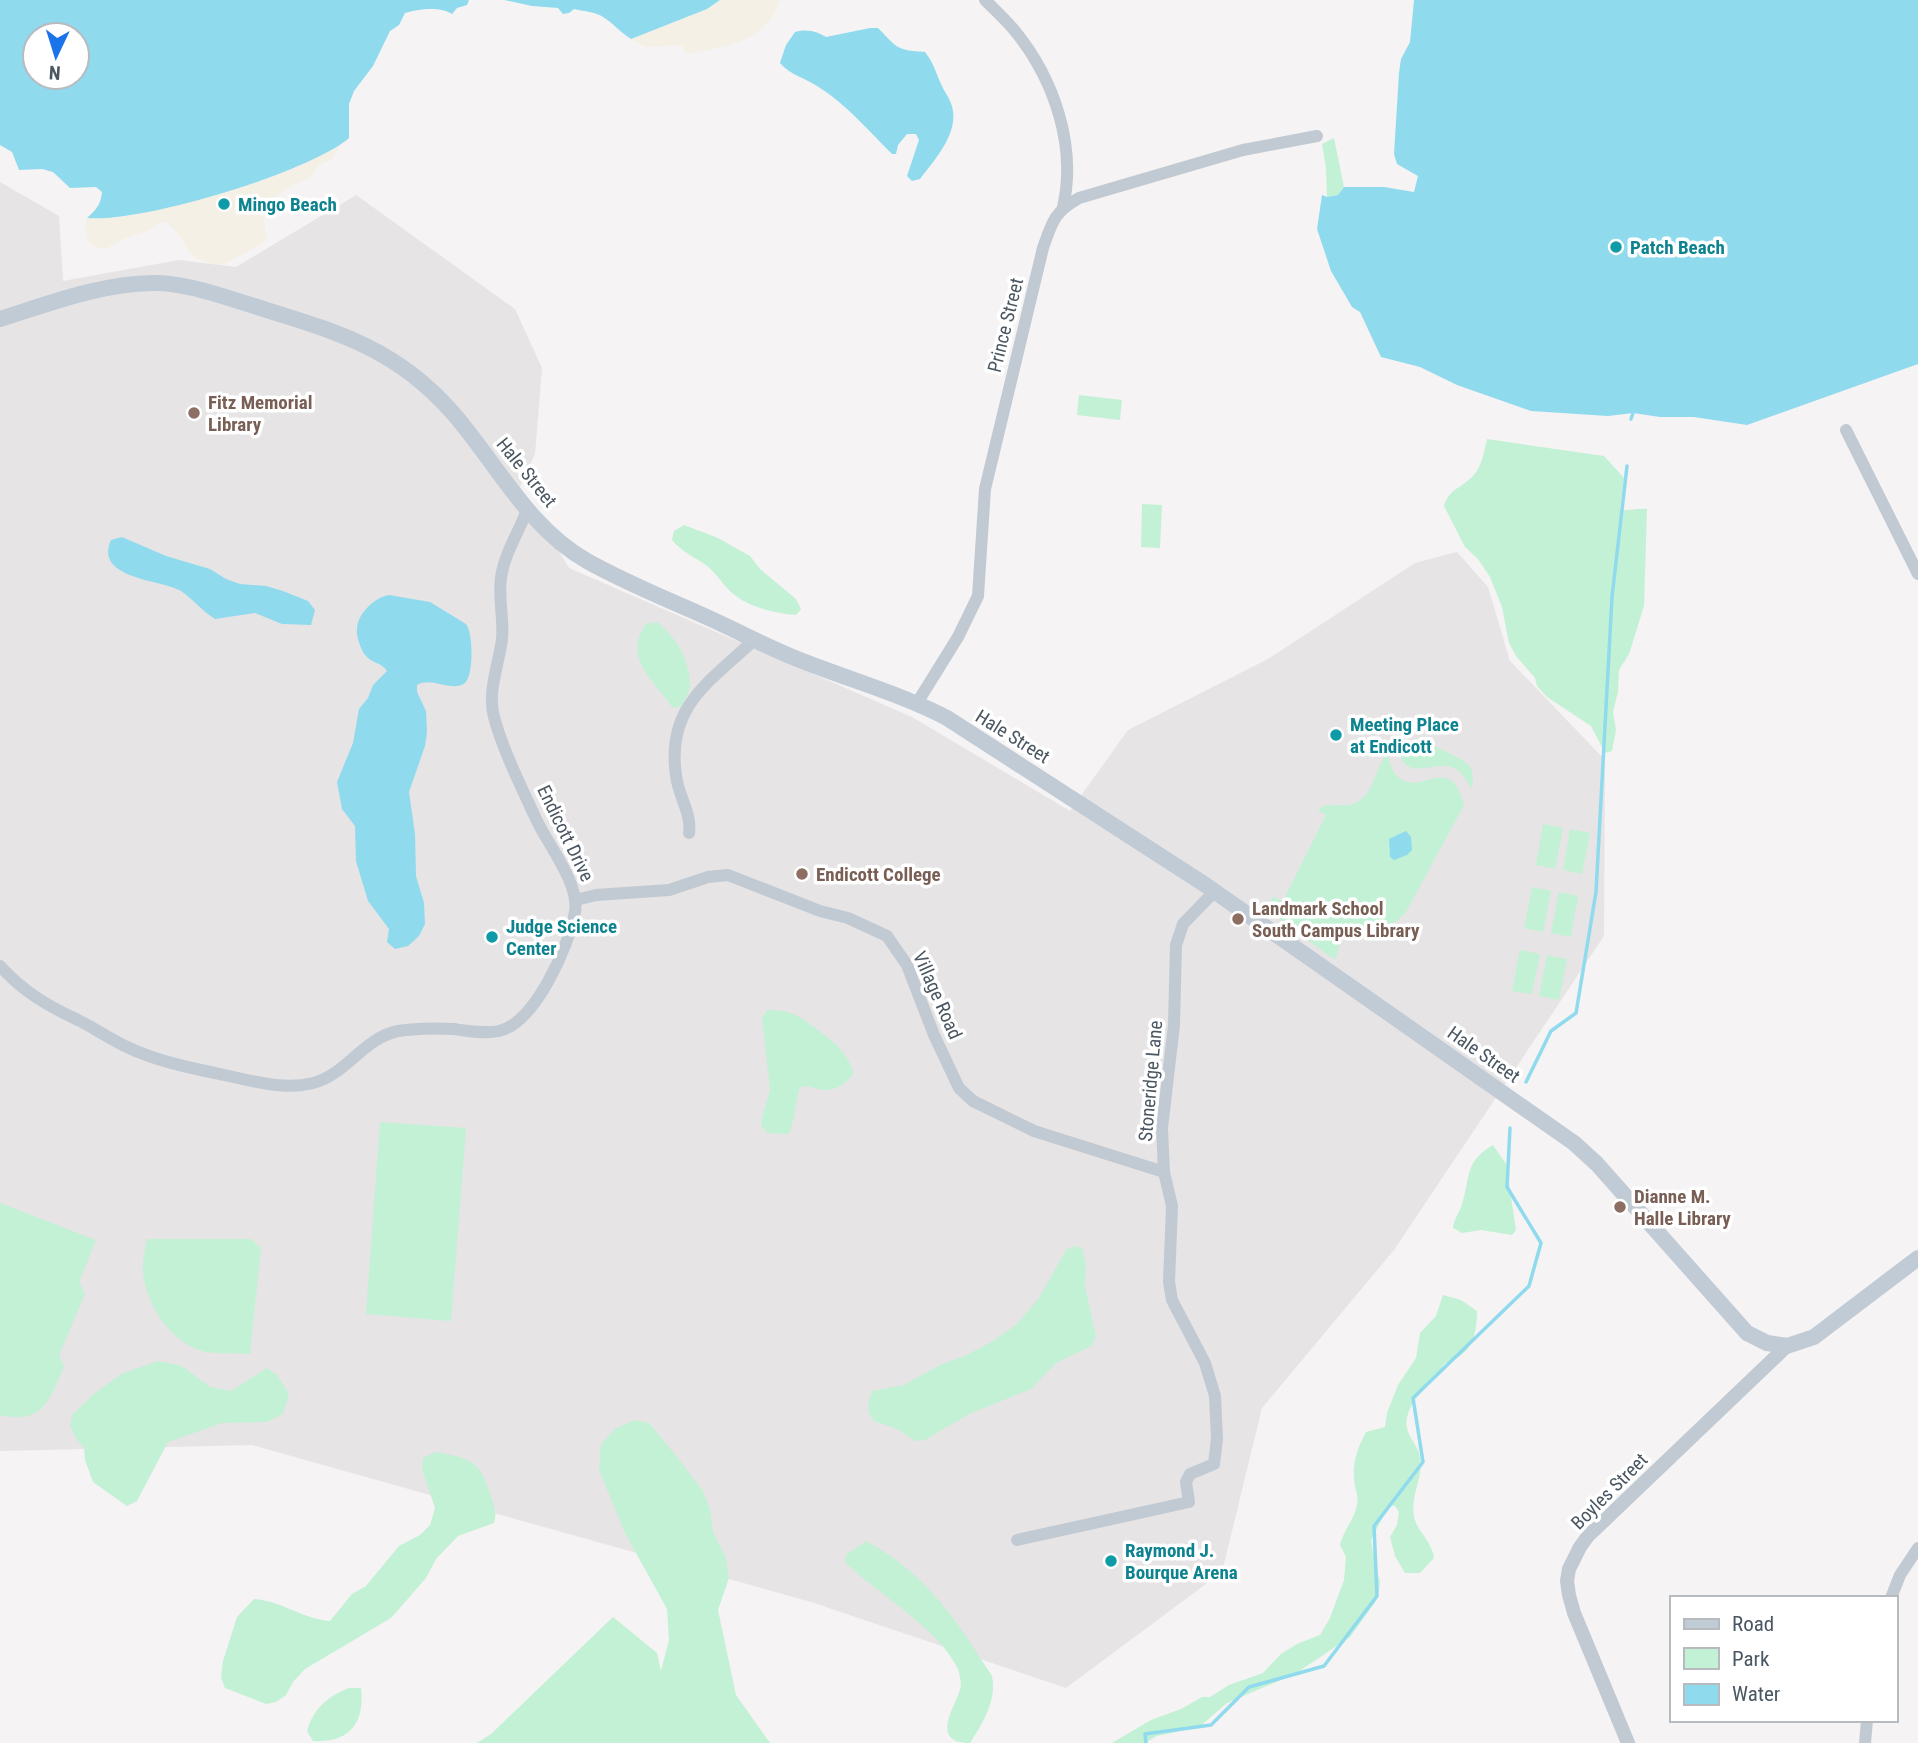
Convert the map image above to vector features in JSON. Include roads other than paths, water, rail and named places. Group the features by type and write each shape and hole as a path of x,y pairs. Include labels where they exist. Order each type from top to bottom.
{"main road":[{"name":"Hale Street","path":"0,319 66,297 126,285 156,283 191,287 355,339 386,355 415,374 434,392 527,510 586,561 727,626 753,641 877,691 917,703 947,718 1107,820 1574,1143 1597,1164 1747,1333 1768,1343 1787,1346"},
{"path":"1787,1346 1814,1337 1918,1258"}],"street":[{"path":"985,0 1016,32 1055,102 1067,153 1068,186 1063,207"},
{"path":"1063,207 1079,198 1232,153 1317,136"},
{"name":"Prince Street","path":"917,703 958,637 978,596 982,513 987,480 1043,248 1052,223 1063,207"},
{"path":"1846,430 1918,574"},
{"name":"Endicott Drive","path":"0,966 17,984 53,1010 80,1021 129,1048 207,1071 264,1084 316,1083 370,1042 397,1031 450,1029 497,1032 510,1027 534,1004 555,966 571,928 576,900 569,880 537,821 492,709 502,638 501,578 507,556 527,510"},
{"path":"688,833 691,820 680,798 675,775 676,729 684,711 698,692 753,641"},
{"name":"Village Road","path":"576,900 596,895 669,890 708,877 728,875 820,911 848,918 887,936 907,965 934,1035 959,1088 973,1101 1034,1131 1164,1172"},
{"name":"Stoneridge Lane","path":"1017,1540 1189,1502 1185,1482 1189,1474 1214,1464 1217,1439 1215,1396 1205,1363 1172,1300 1172,1206 1164,1172 1162,1128 1174,1025 1176,946 1183,924 1214,892"},
{"name":"Boyles Street","path":"1629,1743 1574,1613 1567,1581 1569,1569 1588,1536 1787,1346"},
{"path":"1892,1596 1900,1575 1918,1548"},
{"path":"1865,1743 1867,1722"}],"water":[{"path":"0,0 469,0 467,5 457,8 452,14 435,9 405,13 399,25 390,31 373,66 354,91 349,104 349,138 328,152 298,166 223,193 145,213 87,218 98,206 102,192 96,187 70,188 53,172 42,169 19,170 12,152 0,145"},
{"path":"504,0 720,0 707,9 631,39 597,14 574,9 563,14 558,8"},
{"name":"Patch Beach","path":"1414,0 1918,0 1918,364 1747,425 1694,417 1660,417 1633,413 1608,416 1531,411 1457,385 1420,367 1381,357 1360,312 1352,307 1331,271 1317,229 1322,195 1338,195 1344,187 1384,187 1414,192 1418,176 1397,164 1394,154 1399,73 1401,59 1410,42"},
{"path":"878,28 902,49 925,52 950,101 953,122 946,143 920,179 912,181 907,176 919,140 916,134 907,134 898,145 896,154 892,154 838,101 788,71 780,63 786,45 795,32 812,31 826,37"},
{"path":"122,537 166,556 210,569 240,584 266,586 308,601 315,610 311,625 282,624 255,613 215,619 181,591 132,576 112,563 108,553 111,540"},
{"path":"389,595 430,602 466,624 471,653 468,678 460,686 429,682 417,685 417,692 426,711 427,732 425,746 409,792 415,834 416,876 424,903 425,924 419,936 408,946 395,949 387,942 389,929 368,901 356,861 355,826 342,809 337,782 353,743 359,709 368,698 373,685 387,671 365,655 358,639 358,623 368,607"},
{"path":"1406,831 1411,837 1412,850 1394,860 1390,857 1389,839"}],"waterway":[{"path":"1631,419 1633,413"},
{"path":"1526,1082 1551,1031 1576,1013 1596,892 1612,597 1627,466"},
{"path":"1146,1743 1145,1734 1211,1725 1249,1687 1324,1666 1377,1596 1374,1526 1423,1462 1413,1398 1529,1286 1541,1243 1507,1187 1510,1128"}],"place":[{"name":"Mingo Beach","path":"224,204"},
{"name":"Patch Beach","path":"1616,247"},
{"name":"Fitz Memorial Library","path":"194,413"},
{"name":"Meeting Place at Endicott","path":"1336,735"},
{"name":"Endicott College","path":"802,874"},
{"name":"Landmark School South Campus Library","path":"1238,919"},
{"name":"Judge Science Center","path":"492,937"},
{"name":"Dianne M. Halle Library","path":"1620,1207"},
{"name":"Raymond J. Bourque Arena","path":"1111,1561"}]}
